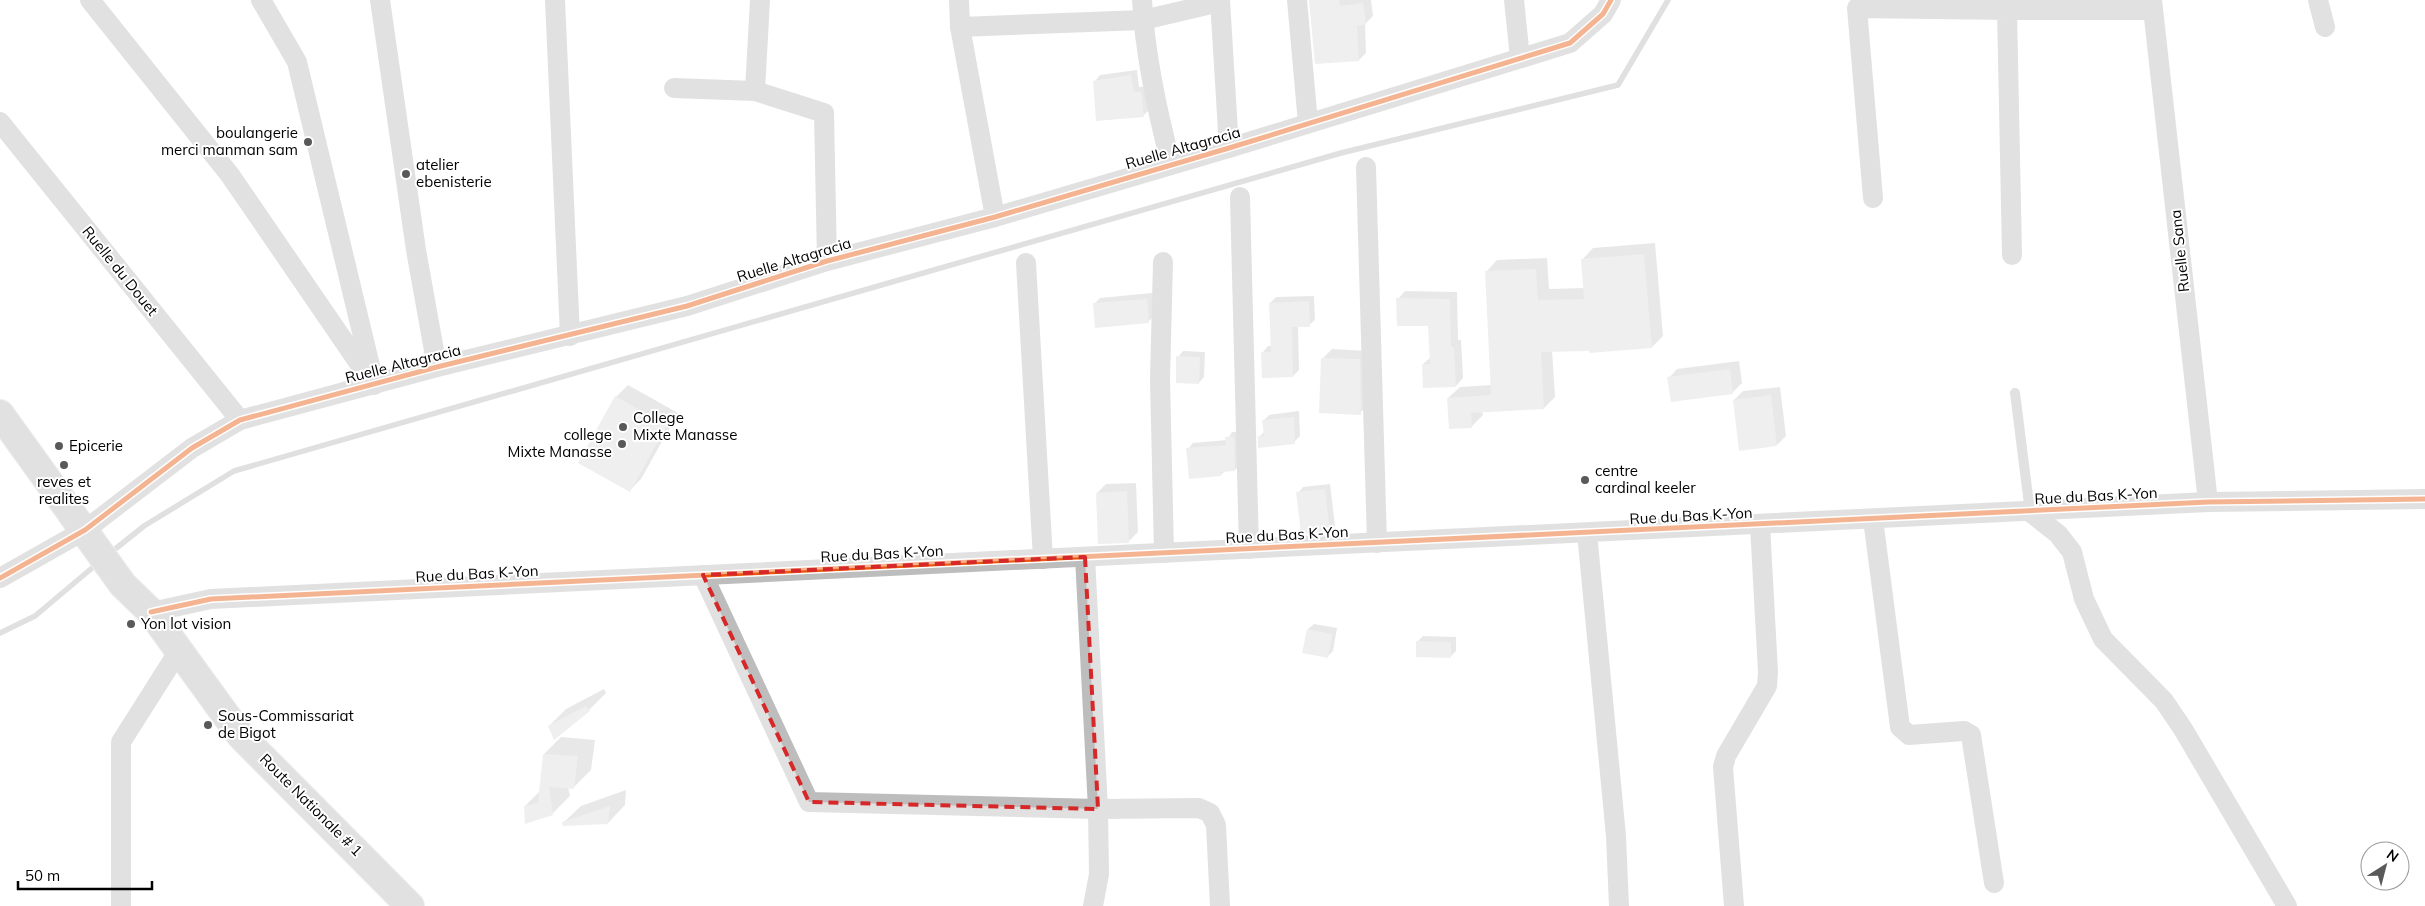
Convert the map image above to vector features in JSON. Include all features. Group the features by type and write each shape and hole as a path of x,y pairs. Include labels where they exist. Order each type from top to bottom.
{"main road":[{"name":"Route Nationale # 1","path":"0,414 123,584 151,612 178,652 241,736 410,906"}],"street":[{"path":"90,0 230,175 374,385"},
{"path":"261,0 297,62 374,385"},
{"path":"380,0 416,250 437,368"},
{"path":"555,0 570,336"},
{"path":"755,91 760,0"},
{"path":"959,0 960,27 995,217"},
{"path":"1142,0 1143,20 1162,131 1171,164"},
{"path":"1297,0 1308,123"},
{"path":"1514,0 1520,58"},
{"path":"2318,0 2325,28"},
{"path":"960,27 1143,20 1220,1 1229,148"},
{"name":"Ruelle Altagracia","path":"0,578 92,539 192,448 240,420 437,368 687,306 827,261 995,217 1229,148 1570,43 1605,4"},
{"path":"1873,198 1857,8 2007,10 2153,5"},
{"name":"Ruelle Sana","path":"2153,5 2208,502"},
{"path":"2007,10 2012,255"},
{"path":"674,88 755,91 824,113 827,261"},
{"name":"Ruelle du Douet","path":"0,122 240,420"},
{"path":"1366,167 1377,543"},
{"path":"1240,197 1249,549"},
{"path":"1163,262 1160,379 1164,553"},
{"path":"1026,263 1043,559"},
{"name":"Rue du Bas K-Yon","path":"151,612 211,599 2208,502 2425,499"},
{"path":"2030,512 2058,534 2072,552 2084,599 2103,639 2164,701 2183,729 2286,906"},
{"path":"1873,519 1900,727 1909,735 1964,731 1971,735 1994,883"},
{"path":"1734,906 1723,766 1726,756 1767,686 1768,672 1760,525"},
{"path":"1588,533 1616,836 1619,906"},
{"path":"1085,557 1098,809 1099,874 1093,906"},
{"path":"703,575 808,802 1098,809 1199,808 1210,813 1216,825 1220,906"},
{"path":"121,906 121,742 178,652"}],"lane":[{"path":"2015,393 2030,512"}],"highlighted area":[{"path":"1085,557 1098,809 809,802 703,575"}],"building":[{"path":"1309,0 1339,0 1340,6 1363,3 1366,25 1357,26 1359,61 1315,64"},
{"path":"1131,75 1134,92 1141,92 1144,117 1096,121 1093,81"},
{"path":"1644,254 1652,348 1589,353 1589,351 1541,352 1544,409 1471,413 1472,428 1449,429 1447,398 1491,395 1485,271 1536,269 1538,300 1584,299 1581,259"},
{"path":"1396,298 1450,299 1451,347 1454,347 1456,387 1423,388 1422,364 1430,364 1428,326 1397,326"},
{"path":"1147,299 1149,323 1095,328 1093,303"},
{"path":"1309,301 1310,327 1292,327 1293,377 1262,378 1261,352 1271,352 1269,303"},
{"path":"1176,356 1200,357 1199,384 1176,383"},
{"path":"1321,358 1360,359 1361,415 1319,413"},
{"path":"1730,369 1733,394 1671,402 1667,377"},
{"path":"1771,395 1777,446 1739,451 1733,400"},
{"name":"college Mixte Manasse","path":"615,396 667,425 630,492 578,463"},
{"path":"1294,417 1295,444 1258,448 1258,436 1264,436 1262,420"},
{"path":"1225,437 1234,437 1235,471 1221,472 1221,476 1189,479 1186,448 1226,445"},
{"path":"1325,489 1330,533 1301,534 1296,492"},
{"path":"1127,491 1129,543 1098,544 1096,493"},
{"path":"1307,629 1332,634 1328,658 1302,653"},
{"path":"1416,641 1451,642 1451,658 1416,657"},
{"path":"586,706 590,711 554,740 548,726"},
{"path":"543,754 578,756 574,789 549,787 553,815 525,824 524,806 538,803"},
{"path":"610,806 608,824 563,826 562,822"}],"waterway":[{"path":"109,554 144,526 234,471 1341,153 1618,85 1668,0"},
{"path":"0,633 35,616 98,563"}],"cycle path":[{"path":"0,578 85,530 192,448 240,420 437,367 687,306 827,261 995,217 1229,148 1570,43 1603,14 1611,0"},
{"path":"151,612 211,599 2208,502 2425,499"}],"place":[{"name":"boulangerie merci manman sam","path":"308,142"},
{"name":"atelier ebenisterie","path":"406,174"},
{"name":"College Mixte Manasse","path":"623,427"},
{"name":"college Mixte Manasse","path":"622,444"},
{"name":"Epicerie","path":"59,446"},
{"name":"reves et realites","path":"64,465"},
{"name":"centre cardinal keeler","path":"1585,480"},
{"name":"Yon lot vision","path":"131,624"},
{"name":"Sous-Commissariat de Bigot","path":"208,725"}]}
